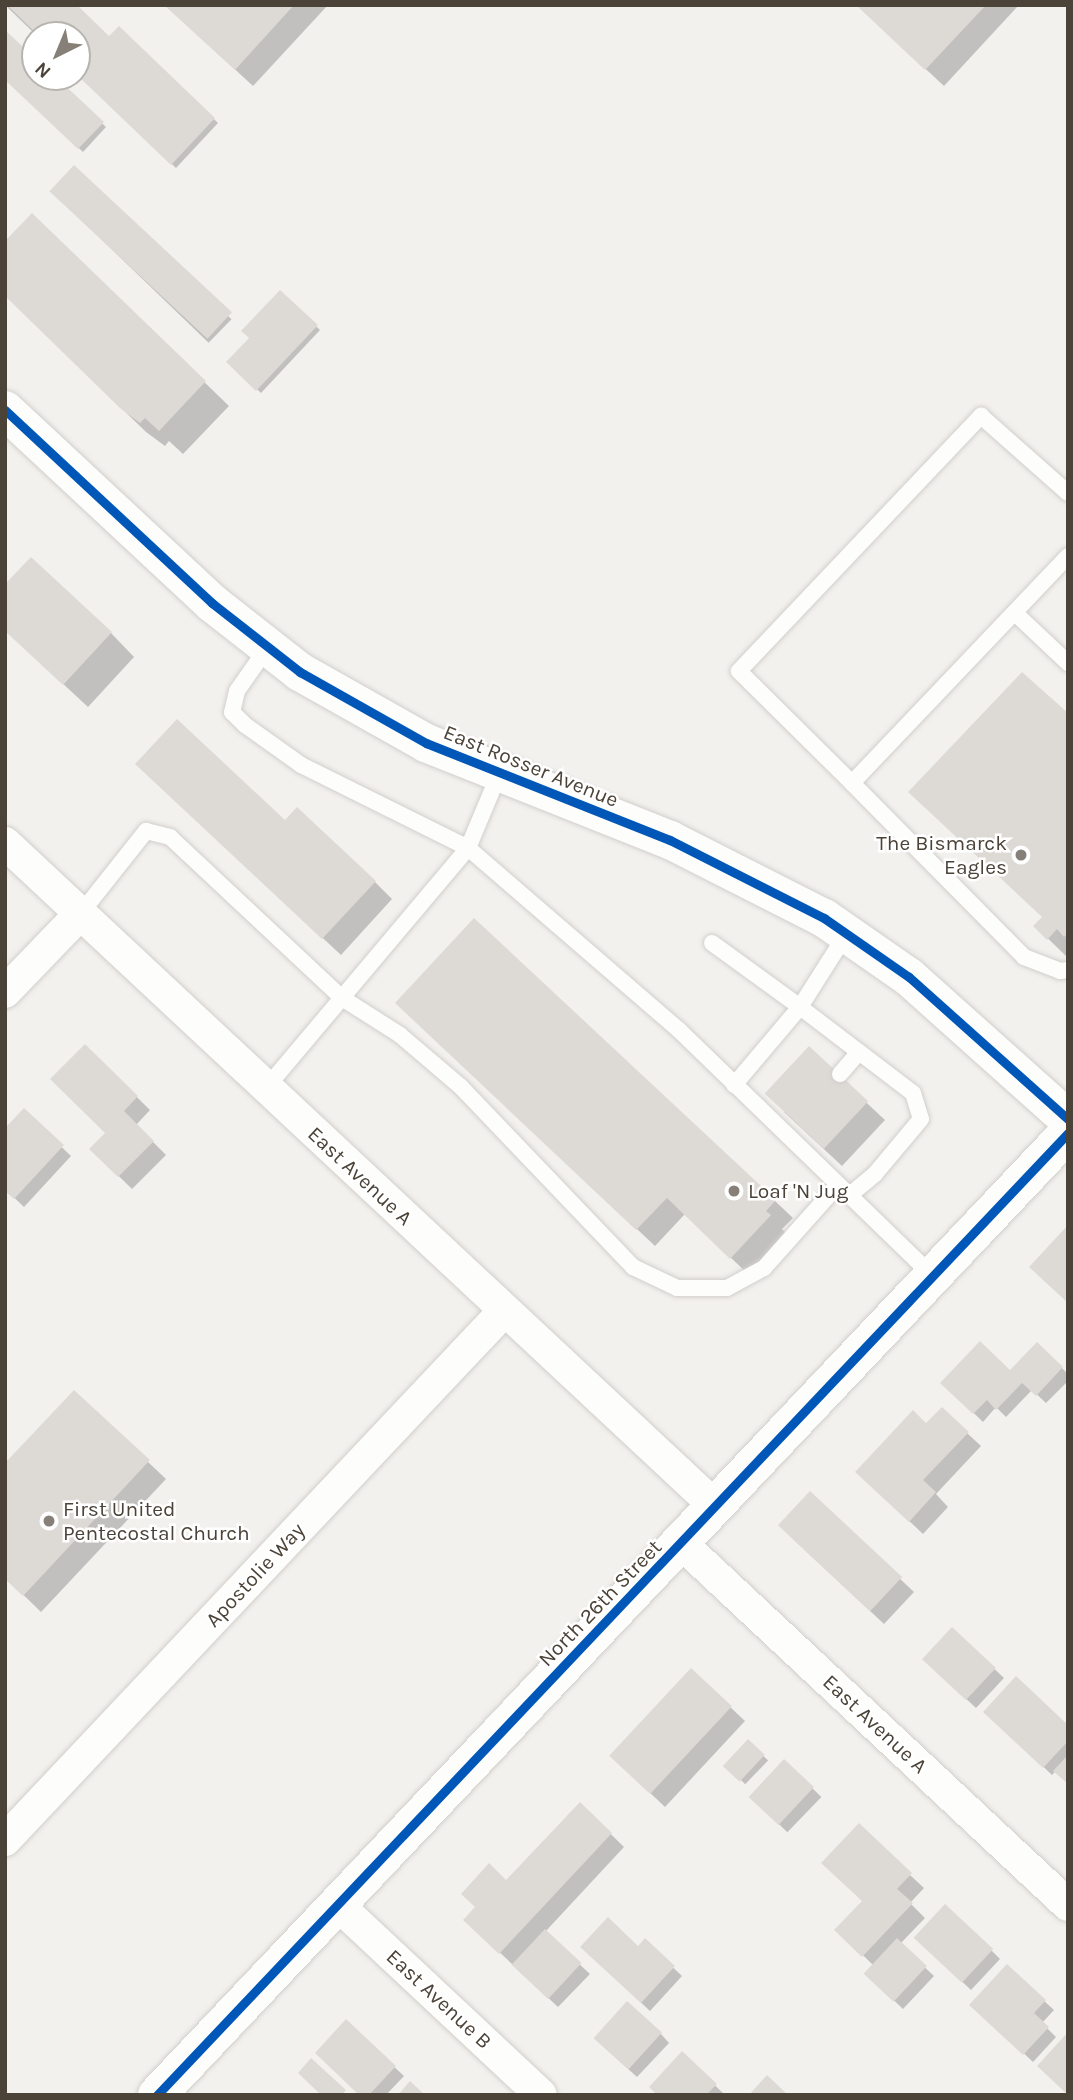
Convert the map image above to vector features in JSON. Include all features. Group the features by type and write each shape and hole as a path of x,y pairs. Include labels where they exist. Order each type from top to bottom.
{"street":[{"name":"East Rosser Avenue","path":"5,410 177,572 267,649 382,722 499,774 721,863 847,933 935,998 1068,1119"},
{"name":"East Avenue A","path":"5,843 716,1507"},
{"path":"5,992 80,913"},
{"name":"North 26th Street","path":"156,2095 1068,1133"},
{"name":"Apostolie Way","path":"5,1840 504,1311"},
{"name":"East Avenue A","path":"681,1544 1068,1905"},
{"name":"East Avenue B","path":"337,1904 541,2095"}],"lane":[{"path":"1068,493 981,416 739,671 1024,957 1060,971 1068,970"},
{"path":"852,783 1068,556"},
{"path":"1015,613 1068,663"},
{"path":"267,649 237,691 232,712 301,765 468,848 679,1030 734,1085 787,1126 844,1190 933,1276"},
{"path":"266,1088 468,848 499,774"},
{"path":"80,913 146,831 170,837 342,998 400,1035 461,1087 633,1267 677,1288 727,1287 764,1268 844,1190 875,1174 921,1119 913,1093 712,943"},
{"path":"734,1085 800,1007 847,933"},
{"path":"839,1074 859,1052"}],"building":[{"path":"7,5 77,5 109,36 119,26 215,118 171,165 91,88 91,21 24,21"},
{"path":"164,5 294,5 235,70"},
{"path":"856,5 986,5 925,70"},
{"path":"5,30 21,45 21,91 71,91 104,122 78,149 5,80"},
{"path":"74,165 232,312 207,339 49,191"},
{"path":"32,213 206,381 159,431 145,418 140,423 120,408 5,296 5,241"},
{"path":"280,290 318,325 256,391 226,362 249,338 241,331"},
{"path":"31,557 112,632 63,685 5,631 5,584"},
{"name":"The Bismarck Eagles","path":"1022,672 1068,713 1068,933 1064,937 1057,929 1047,940 1033,926 1042,917 908,792"},
{"path":"177,719 285,820 297,807 376,881 322,939 135,764"},
{"path":"474,918 776,1200 766,1211 771,1215 730,1259 667,1198 636,1230 395,1003"},
{"path":"85,1044 138,1096 124,1111 154,1141 118,1177 89,1149 105,1133 50,1079"},
{"path":"809,1046 868,1101 824,1149 765,1094"},
{"path":"24,1108 64,1145 14,1199 5,1191 5,1128"},
{"path":"1068,1225 1068,1303 1029,1267"},
{"path":"980,1341 1010,1370 1037,1342 1063,1367 1036,1396 1022,1383 996,1410 987,1400 973,1414 940,1383"},
{"name":"First United Pentecostal Church","path":"74,1390 150,1460 23,1596 5,1579 5,1463"},
{"path":"942,1407 969,1432 923,1480 936,1492 909,1522 855,1472 913,1410 926,1423"},
{"path":"810,1491 902,1577 870,1611 778,1525"},
{"path":"952,1627 996,1668 966,1700 922,1659"},
{"path":"691,1668 732,1706 650,1794 609,1756"},
{"path":"1016,1676 1068,1725 1068,1741 1043,1768 983,1712"},
{"path":"748,1739 765,1755 740,1782 723,1766"},
{"path":"1068,1755 1068,1784 1053,1771"},
{"path":"784,1759 814,1787 779,1825 749,1797"},
{"path":"580,1802 612,1833 499,1954 463,1920 475,1907 461,1894 489,1863 506,1880"},
{"path":"859,1823 912,1873 897,1889 913,1903 862,1957 834,1930 862,1901 821,1863"},
{"path":"945,1904 993,1949 962,1983 914,1938"},
{"path":"608,1917 638,1946 645,1938 675,1966 641,2003 580,1947"},
{"path":"545,1929 582,1963 548,1999 512,1965"},
{"path":"897,1938 927,1966 894,2002 864,1974"},
{"path":"1007,1964 1046,2000 1034,2013 1049,2027 1023,2055 969,2005"},
{"path":"627,2001 662,2032 628,2070 594,2038"},
{"path":"346,2019 396,2066 369,2095 359,2095 315,2053"},
{"path":"1068,2032 1068,2095 1037,2066"},
{"path":"682,2051 717,2084 706,2095 657,2095 649,2087"},
{"path":"311,2058 346,2090 342,2095 321,2095 298,2073"},
{"path":"767,2075 788,2095 749,2095"},
{"path":"410,2081 425,2095 398,2095"}],"cycle path":[{"path":"5,410 212,603 300,672 426,743 670,840 824,918 909,977 1068,1119"},
{"path":"157,2095 1068,1133"}],"place":[{"name":"The Bismarck Eagles","path":"1021,855"},
{"name":"Loaf 'N Jug","path":"734,1191"},
{"name":"First United Pentecostal Church","path":"49,1521"}]}
